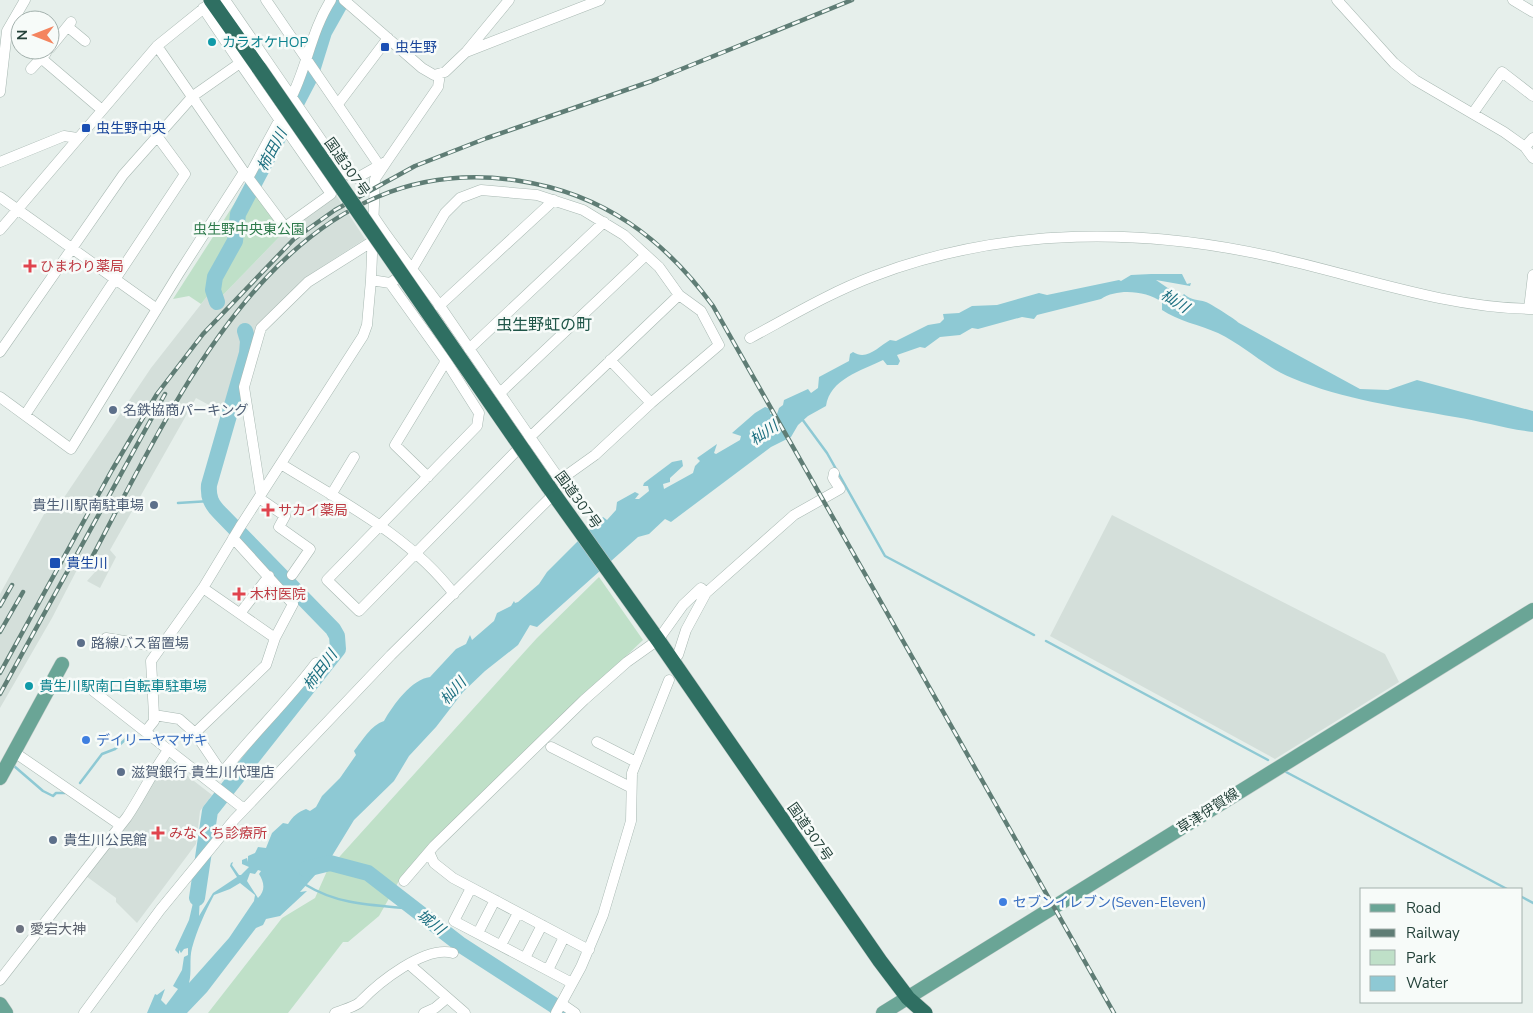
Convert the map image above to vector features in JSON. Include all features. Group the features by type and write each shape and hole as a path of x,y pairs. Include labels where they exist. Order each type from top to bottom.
{"highway":[{"name":"国道307号","path":"213,2 554,496 655,636 908,998 925,1013"}],"main road":[{"name":"草津伊賀線","path":"883,1013 1533,610"},
{"path":"0,778 62,664"},
{"path":"0,1004 6,1013"}],"street":[{"path":"0,92 7,31 25,0"},
{"path":"266,0 338,104 383,163"},
{"path":"0,397 72,449 157,309 247,176 293,98 320,16 331,0"},
{"path":"345,1 422,68 430,74 440,74 450,68 466,52 509,0"},
{"path":"466,52 600,0"},
{"path":"1337,0 1401,69 1422,85 1473,113 1525,147 1533,158"},
{"path":"1513,0 1533,12"},
{"path":"157,46 247,176 285,226 331,194 240,63 213,2"},
{"path":"0,230 157,46 213,2"},
{"path":"213,2 293,98 344,173 356,178 383,163"},
{"path":"60,36 69,25 85,41"},
{"path":"338,104 388,38"},
{"path":"31,69 39,60"},
{"path":"54,60 102,110"},
{"path":"0,352 123,176 193,96 240,63"},
{"path":"1473,113 1502,72 1533,96"},
{"path":"146,731 154,721 151,661 203,588 236,533 363,336 367,325 371,280 375,179 383,163 438,87 440,74"},
{"path":"0,162 64,136 77,138"},
{"path":"25,415 185,174 158,136"},
{"path":"1525,147 1533,138"},
{"path":"371,280 390,283 412,269 445,213 453,204 467,194 488,190 520,192 554,200 583,210 604,222 646,255 679,295 701,311 719,345 651,403 595,455 560,480 439,306 412,269 399,254 374,217"},
{"path":"0,197 157,309"},
{"path":"439,306 554,200"},
{"path":"469,349 604,222"},
{"path":"750,338 858,282 914,261 1005,243 1080,236 1110,235 1190,242 1279,258 1448,300 1509,308 1531,309 1533,275"},
{"path":"292,575 310,549 279,527 285,516 260,497 244,386 261,328 308,282 373,241"},
{"path":"500,394 646,255"},
{"path":"390,283 446,361 479,413 479,421 428,477 328,580 359,611 530,437 679,295"},
{"path":"610,360 651,403"},
{"path":"428,477 395,445 446,361"},
{"path":"331,495 354,457"},
{"path":"281,464 379,526 416,553 454,594"},
{"path":"678,655 696,608 706,593 794,516 840,489 833,478 834,473"},
{"path":"84,1013 184,880 244,809 384,662 554,496"},
{"path":"195,733 266,665 275,638 293,604 236,533"},
{"path":"241,612 269,576"},
{"path":"203,588 241,612 275,638"},
{"path":"404,881 429,852 584,700 655,636 683,605 701,588 706,593"},
{"path":"106,638 160,646"},
{"path":"154,715 179,719 195,733 222,772 239,751 266,724 316,663"},
{"path":"575,1013 559,1008 589,950 603,915 631,821 630,786 636,762 669,680"},
{"path":"87,686 244,809"},
{"path":"597,742 636,762"},
{"path":"551,747 630,786"},
{"path":"0,980 142,795 153,770 169,749"},
{"path":"14,752 120,825"},
{"path":"429,852 434,863 444,872 589,950"},
{"path":"471,888 454,921 572,983"},
{"path":"478,933 495,900"},
{"path":"501,945 518,913"},
{"path":"525,958 542,925"},
{"path":"548,970 564,937"},
{"path":"335,1013 359,1004 366,994 432,953 453,953"},
{"path":"410,965 465,1013"},
{"path":"424,1013 436,1008 447,998"}],"shaded area":[{"path":"336,195 365,239 309,275 284,301 254,343 251,325 243,333 244,345 222,412 196,398 110,550 116,557 100,588 87,581 95,572 90,570 91,567 81,562 52,618 0,708 0,594 48,507 55,511 151,368 209,294 221,297 285,231"},
{"path":"1112,515 1385,654 1399,682 1275,759 1050,636"},
{"name":"みなくち診療所","path":"167,760 212,795 200,811 196,844 137,923 116,902 116,898 86,876"}],"green space":[{"name":"虫生野中央東公園","path":"247,184 285,231 221,297 209,294 201,304 189,296 173,299"},
{"path":"599,577 643,640 521,756 400,879 379,916 348,942 343,942 288,1013 208,1013 282,918 315,898 327,871 341,855 537,638"}],"water":[{"name":"杣川","path":"1182,274 1187,284 1191,283 1190,286 1156,280 1181,297 1184,294 1192,299 1209,303 1239,323 1360,389 1388,390 1417,380 1533,411 1533,432 1372,402 1312,386 1282,373 1218,333 1168,314 1162,310 1162,302 1155,298 1132,292 1115,293 1101,299 1037,315 1034,319 1022,317 978,329 972,328 960,335 940,337 925,348 920,347 897,355 900,361 898,365 887,365 883,360 856,372 840,382 829,397 826,406 808,416 798,425 791,437 771,447 671,522 665,519 649,534 638,537 537,627 530,625 518,645 485,671 463,692 436,727 409,756 394,781 354,820 332,856 300,892 307,891 280,916 266,919 263,925 256,928 207,992 187,1013 147,1013 155,994 157,995 165,989 161,1000 166,1005 178,989 173,986 182,970 184,957 188,955 188,948 184,949 181,953 179,950 179,954 175,950 189,920 201,874 199,916 213,893 237,877 230,866 231,863 233,862 232,865 241,875 249,867 242,864 242,860 247,858 248,862 248,856 255,853 258,847 266,848 272,833 283,823 288,824 301,811 306,809 310,811 316,807 322,796 340,778 356,755 354,751 364,738 375,726 384,721 404,694 416,682 430,677 456,649 466,644 470,635 472,640 494,621 497,613 511,606 514,601 515,603 518,602 539,584 547,572 595,524 603,517 607,520 616,510 617,502 635,492 639,494 635,499 639,499 649,491 648,486 643,486 644,483 672,462 682,460 683,466 670,478 670,482 663,484 664,489 693,473 695,466 700,461 697,458 717,444 714,453 716,454 740,440 741,436 732,433 755,413 765,407 771,409 770,414 777,414 784,400 808,389 811,393 818,388 819,377 849,361 850,354 853,352 863,355 868,354 890,340 896,341 928,325 940,323 944,319 943,314 959,313 972,306 997,305 1039,293 1047,295 1121,281 1131,275","holes":["258,870 261,871 259,874 263,886 258,898 247,881 250,873 255,874","240,883 255,895 254,901 229,938 189,983 192,948 214,895"]}],"waterway":[{"name":"柿田川","path":"217,302 213,290 215,277 235,241 238,214 310,77 324,32 342,0"},
{"name":"柿田川","path":"197,898 210,811 338,649 337,636 333,629 217,510 210,497 209,485 247,353 248,341 245,331"},
{"path":"802,419 827,453 885,556 1034,635"},
{"path":"178,503 210,501"},
{"path":"1046,641 1268,760"},
{"path":"80,783 102,754 115,749 129,736"},
{"path":"14,766 43,791 53,796 56,793 65,793"},
{"path":"1286,772 1505,888"},
{"name":"柿田川","path":"210,800 214,805"},
{"name":"城川","path":"306,869 330,863 368,873 461,945 566,1013"},
{"path":"306,885 319,892 345,901 415,909"},
{"path":"1523,898 1533,903"}],"railway":[{"path":"0,673 112,470 157,394 203,334 294,239 335,210 415,166 487,138 652,81 852,0"},
{"path":"89,563 161,428 203,359 250,296 305,242 367,202 438,180 520,181 550,187 579,197 630,223 653,240 674,260 713,306 1114,1013"},
{"path":"0,694 165,394"},
{"path":"0,606 12,585"},
{"path":"0,632 23,592"}],"place":[{"name":"カラオケHOP","path":"212,42"},
{"name":"虫生野","path":"385,47"},
{"name":"虫生野中央","path":"86,128"},
{"name":"ひまわり薬局","path":"30,266"},
{"name":"名鉄協商パーキング","path":"113,410"},
{"name":"貴生川駅南駐車場","path":"154,505"},
{"name":"サカイ薬局","path":"268,510"},
{"name":"貴生川","path":"55,563"},
{"name":"木村医院","path":"239,594"},
{"name":"路線バス留置場","path":"81,643"},
{"name":"貴生川駅南口自転車駐車場","path":"29,686"},
{"name":"デイリーヤマザキ","path":"86,740"},
{"name":"滋賀銀行 貴生川代理店","path":"121,772"},
{"name":"みなくち診療所","path":"158,833"},
{"name":"貴生川公民館","path":"53,840"},
{"name":"セブンイレブン(Seven-Eleven)","path":"1003,902"},
{"name":"愛宕大神","path":"20,929"}],"district":[{"name":"虫生野虹の町","path":"544,325"}]}
